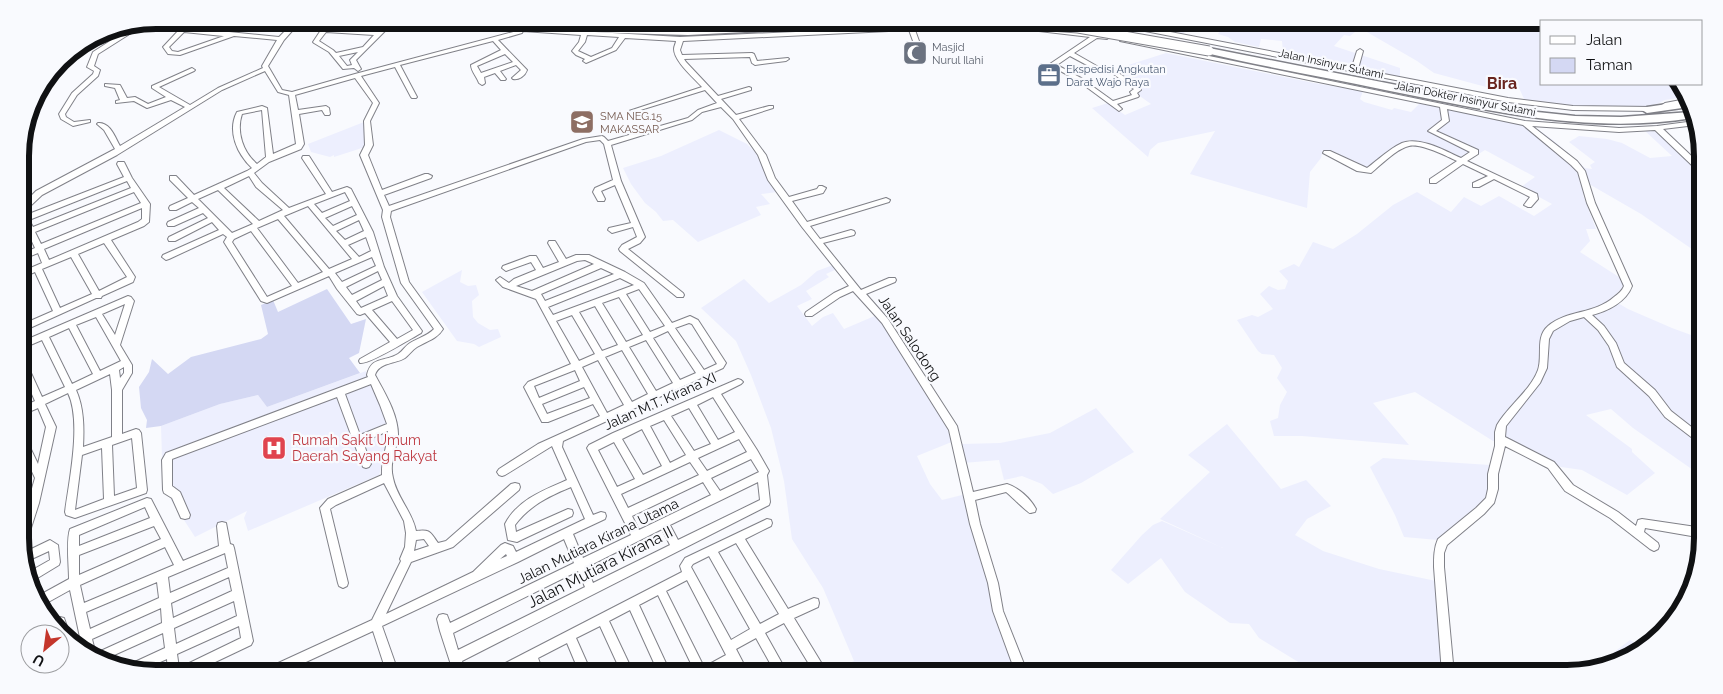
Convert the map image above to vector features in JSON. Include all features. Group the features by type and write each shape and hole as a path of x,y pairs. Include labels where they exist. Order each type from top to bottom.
{"highway":[{"path":"590,29 688,32 746,29"},
{"name":"Jalan Insinyur Sutami","path":"688,32 733,34 850,29"},
{"name":"Jalan Insinyur Sutami","path":"1084,29 1209,50 1546,113 1616,116 1686,109"},
{"name":"Jalan Insinyur Sutami","path":"1110,29 1495,110 1548,118 1622,122 1688,115"},
{"path":"1647,110 1684,105"}],"street":[{"path":"172,29 281,39"},
{"path":"223,34 229,29"},
{"path":"29,202 39,193 119,150 220,89 265,69 281,39 289,29"},
{"path":"385,29 353,60 376,103 367,122 369,145 364,155 382,193 387,210 386,217 405,283 440,329 401,356 376,365 371,371 392,428 387,462 387,477 409,522 410,537 398,580 384,604 376,624 390,665"},
{"path":"516,29 680,39 677,50 679,57 752,55"},
{"path":"912,29 916,41"},
{"name":"Jalan Dokter Insinyur Sutami","path":"680,39 912,29"},
{"name":"Jalan Dokter Insinyur Sutami","path":"1033,29 1096,36 1525,123 1620,130 1690,124"},
{"path":"1071,33 1072,29"},
{"path":"1146,29 1542,105 1573,108 1647,110 1682,101"},
{"path":"183,30 167,46 170,53 180,54 232,35"},
{"path":"356,66 345,68 335,55 316,42 324,30 380,34"},
{"path":"265,69 280,91 292,94 359,74 527,30"},
{"path":"88,121 72,124 63,118 62,114 74,94 96,75 97,70 90,67 96,53 129,31"},
{"path":"584,34 582,42 575,51 589,58 586,61 614,49 622,36"},
{"path":"1040,73 1096,36"},
{"path":"748,37 755,62 786,59"},
{"path":"494,39 524,71 515,78"},
{"path":"335,55 366,48"},
{"path":"1354,70 1360,50"},
{"path":"505,51 474,65 481,79 517,64"},
{"path":"1070,54 1100,70"},
{"name":"Jalan Salodong","path":"679,57 688,71 735,118 762,155 772,178 805,225 885,321 954,429 969,497 993,583 998,611 1019,665"},
{"path":"1053,64 1079,79 1116,106 1136,96 1133,92 1139,89 1115,73"},
{"path":"397,65 414,97"},
{"path":"189,107 155,86 192,70"},
{"path":"497,71 503,80"},
{"path":"107,85 118,86 121,101 135,99 146,106 172,98"},
{"path":"632,111 705,88"},
{"path":"607,144 690,120 700,111 719,101 750,89"},
{"path":"173,208 250,173 270,158 299,146 292,94"},
{"path":"735,118 771,107"},
{"path":"1433,181 1463,162 1474,151 1431,131 1446,120 1443,107"},
{"path":"256,167 249,161 239,144 237,123 239,114 262,108 265,110 270,158"},
{"path":"295,113 326,108 327,114"},
{"path":"1447,665 1439,552 1442,542 1480,511 1490,500 1502,425 1537,381 1542,368 1547,334 1558,323 1609,306 1626,291 1628,286 1590,203 1581,171 1574,163 1525,123"},
{"path":"100,124 107,129 119,150"},
{"path":"1656,128 1694,163"},
{"path":"387,210 592,138 604,138 617,181 641,238 626,245 624,250 680,294"},
{"path":"1326,153 1360,170 1368,171 1405,145 1412,143 1463,162 1534,196 1534,199 1528,204"},
{"path":"306,158 330,195"},
{"path":"29,272 145,221 146,204 121,164"},
{"path":"250,173 259,185 288,211"},
{"path":"382,193 428,176"},
{"path":"1476,185 1494,176"},
{"path":"29,222 128,178"},
{"path":"173,178 231,237"},
{"path":"601,199 597,192 598,190 617,181"},
{"path":"219,187 256,226 297,287"},
{"path":"787,200 820,191 822,188"},
{"path":"29,222 136,189"},
{"path":"362,361 418,331 393,297 385,282 376,252 369,232 347,189 279,215 231,237 228,242 264,300 275,297 376,252"},
{"path":"805,225 886,200"},
{"path":"320,217 354,202"},
{"path":"309,203 357,260"},
{"path":"29,254 146,204"},
{"path":"172,224 204,209"},
{"path":"279,215 329,272 360,312 393,297"},
{"path":"331,230 362,216"},
{"path":"172,239 213,219"},
{"path":"612,230 636,224"},
{"path":"29,227 47,264"},
{"path":"166,257 224,231"},
{"path":"344,244 369,232"},
{"path":"818,242 851,233"},
{"path":"29,326 126,283 131,277 106,239"},
{"path":"552,243 564,263"},
{"path":"558,251 576,258"},
{"path":"73,253 98,296"},
{"path":"506,268 531,256 542,271"},
{"path":"510,286 517,281 576,258 584,257 602,264 641,285 702,374"},
{"path":"534,294 602,264"},
{"path":"340,286 380,267"},
{"path":"37,268 58,313"},
{"path":"544,305 622,274"},
{"path":"500,280 510,286 539,297 605,417"},
{"path":"809,314 837,295 892,280"},
{"path":"350,300 385,282"},
{"path":"552,319 641,285"},
{"path":"620,292 678,384"},
{"path":"29,343 126,299 129,300 117,343"},
{"path":"597,302 654,396"},
{"path":"367,310 396,344"},
{"path":"574,311 630,407"},
{"path":"97,312 127,362 128,373 117,390"},
{"path":"1586,314 1601,328 1613,345 1620,365 1652,393 1668,414 1694,435"},
{"path":"502,472 541,446 720,366 722,363 695,322 688,319 530,385 529,388 543,418 548,419 596,399"},
{"path":"71,324 98,375"},
{"path":"44,336 70,388 77,408 76,453 70,512 75,514 142,489 137,435 133,434 76,453"},
{"path":"29,408 127,362"},
{"path":"109,502 117,390 114,367"},
{"path":"29,376 51,427 40,480 29,518"},
{"path":"184,514 176,495 168,490 166,467 169,456 373,379"},
{"path":"536,403 586,382"},
{"name":"Jalan M.T. Kirana XI","path":"614,493 591,449 594,446 738,382"},
{"path":"340,392 366,464"},
{"path":"715,392 764,471 762,475 766,500 760,505"},
{"path":"691,403 717,446"},
{"path":"665,414 718,497"},
{"path":"644,424 668,468"},
{"path":"358,443 392,428"},
{"path":"637,536 614,493 741,434"},
{"path":"616,436 641,481"},
{"path":"287,665 596,519 573,482 557,447 557,442 560,438"},
{"path":"1500,440 1552,465 1569,488 1614,515 1654,546"},
{"path":"626,514 754,453"},
{"path":"29,456 40,480"},
{"name":"Jalan Mutiara Kirana Utama","path":"445,625 580,565 762,475"},
{"path":"343,583 325,508 332,502 387,477"},
{"path":"568,513 517,537 512,537 510,524 527,505 539,496 573,482"},
{"path":"405,559 449,544 515,487"},
{"path":"969,497 1007,488 1018,495 1031,509"},
{"path":"88,646 74,582 73,535 77,530 141,504 148,503 181,567"},
{"name":"Jalan Mutiara Kirana II","path":"455,658 760,505"},
{"path":"73,553 157,520"},
{"path":"664,523 676,546"},
{"path":"738,665 688,574 685,568 686,563 767,523"},
{"path":"1638,533 1642,523 1694,532"},
{"path":"222,526 225,548"},
{"path":"567,533 591,590"},
{"path":"410,537 426,534 436,548"},
{"path":"738,536 816,665"},
{"path":"44,598 74,582 168,541"},
{"path":"30,554 45,546 52,545 56,561 35,574"},
{"path":"79,610 225,548 229,548 247,640 242,645 198,665"},
{"path":"711,550 777,665"},
{"path":"86,636 234,570"},
{"path":"514,665 688,574"},
{"path":"162,575 173,665"},
{"path":"660,589 698,665"},
{"path":"105,654 238,594"},
{"path":"632,603 661,665"},
{"path":"714,665 758,631 814,603"},
{"path":"142,664 242,618"},
{"path":"602,618 624,665"},
{"path":"445,625 457,665"},
{"path":"569,636 582,665"},
{"path":"531,656 534,665"}],"shaded area":[{"path":"1179,29 1187,29 1183,34 1177,32"},
{"path":"1215,29 1359,29 1350,36 1344,35 1334,46 1400,68 1400,77 1283,52 1282,41 1261,39 1259,47 1235,42 1228,37 1218,34 1220,31"},
{"path":"1362,29 1540,29 1540,85 1672,85 1680,98 1642,107 1564,106 1525,101 1519,88 1502,90 1490,88 1434,73"},
{"path":"1166,53 1363,91 1360,99 1364,102 1392,110 1394,108 1411,112 1420,103 1532,125 1585,168 1592,169 1590,165 1595,162 1569,142 1579,136 1607,139 1622,143 1650,158 1672,156 1644,130 1662,129 1694,159 1694,250 1641,214 1589,184 1591,193 1583,195 1596,229 1586,229 1590,241 1580,252 1622,279 1623,287 1611,299 1628,309 1694,336 1694,471 1633,428 1611,409 1586,415 1632,449 1632,452 1655,473 1627,495 1582,470 1561,467 1506,440 1493,441 1415,392 1373,403 1409,445 1302,436 1274,436 1270,421 1278,418 1280,405 1287,392 1277,378 1282,368 1274,355 1262,354 1258,351 1237,320 1252,315 1258,317 1273,309 1260,294 1269,286 1278,290 1285,289 1288,281 1279,271 1294,264 1299,267 1313,242 1333,249 1357,234 1393,205 1417,192 1451,212 1464,197 1481,206 1499,196 1534,216 1552,204 1521,187 1535,177 1485,150 1466,162 1407,140 1365,170 1323,150 1321,158 1310,172 1307,208 1190,174 1215,131 1158,143 1150,150 1148,157 1092,108 1108,103 1125,115 1151,104 1134,92 1142,89 1117,73 1119,68"},
{"path":"364,122 365,147 334,157 334,155 330,157 311,152 308,144"},
{"path":"719,130 747,144 757,154 771,186 777,192 761,194 770,204 756,207 761,215 698,242 673,220 663,221 645,203 631,184 623,168 661,156"},
{"path":"833,265 837,269 826,274 829,277 806,291 812,299 797,306 812,326 823,317 833,313 844,329 877,315 922,383 954,441 917,456 930,484 942,500 966,494 1016,665 845,665 854,661 823,588 792,539 784,481 771,428 751,375 736,341 701,308 744,279 769,303 801,285 817,271"},
{"path":"462,270 460,282 468,286 476,285 479,295 472,301 473,317 478,323 490,330 498,329 501,337 479,347 474,344 457,341 422,292"},
{"name":"Rumah Sakit Umum Daerah Sayang Rakyat","path":"366,371 386,422 389,440 379,475 248,531 244,518 247,511 195,537 171,500 162,457 161,426 220,404 258,395 267,407"},
{"path":"1096,408 1134,452 1081,483 1053,494 1042,484 1022,476 1004,480 999,460 963,463 962,444 1000,443 1050,433"},
{"path":"1227,424 1281,489 1306,480 1331,506 1307,519 1295,535 1323,551 1379,569 1436,581 1439,599 1439,633 1443,665 1303,665 1259,638 1249,624 1230,623 1185,592 1161,558 1128,584 1111,570 1142,535 1153,525 1162,521 1223,548 1160,519 1210,472 1188,455"},
{"path":"1383,458 1490,465 1490,493 1484,502 1438,540 1404,537 1395,515 1370,467"},
{"path":"1630,640 1637,644 1616,656 1609,658 1609,656"}],"green space":[{"path":"327,289 351,324 366,319 359,353 349,358 360,373 267,407 258,395 220,404 161,426 146,428 147,420 141,408 139,387 149,372 152,359 168,374 191,357 261,339 268,334 261,305 273,300 278,312"}],"place":[{"name":"Masjid Nurul Ilahi","path":"915,53"},
{"name":"Ekspedisi Angkutan Darat Wajo Raya","path":"1049,75"},
{"name":"SMA NEG.15 MAKASSAR","path":"582,122"},
{"name":"Rumah Sakit Umum Daerah Sayang Rakyat","path":"274,448"}],"district":[{"name":"Bira","path":"1502,83"}]}
